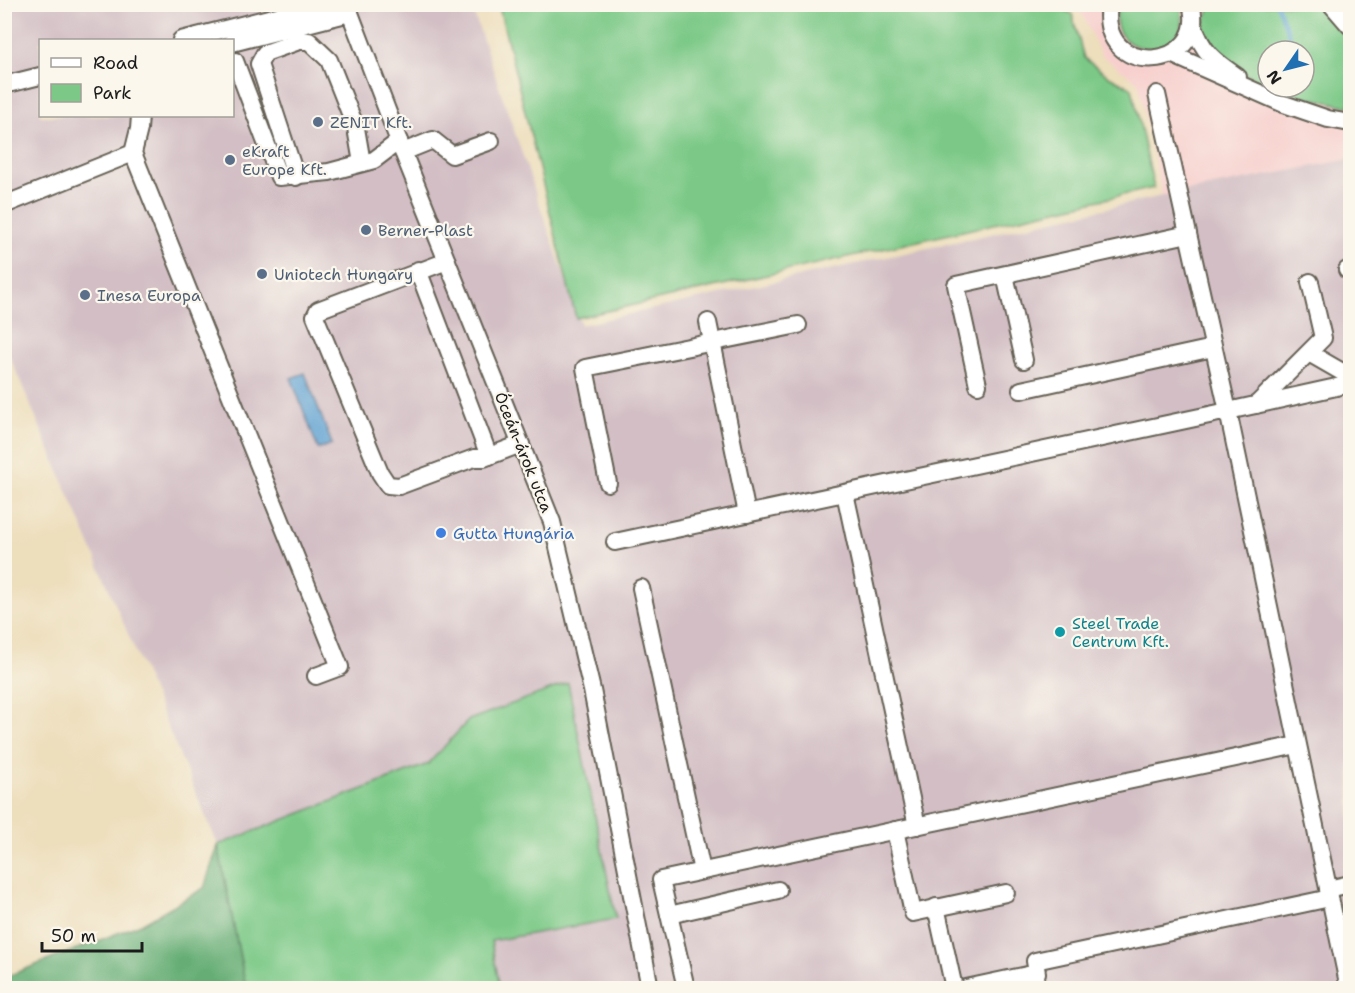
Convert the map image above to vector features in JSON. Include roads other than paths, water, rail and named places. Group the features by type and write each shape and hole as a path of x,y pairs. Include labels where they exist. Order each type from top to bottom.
{"street":[{"path":"186,39 325,4"},
{"path":"1331,4 1350,26"},
{"path":"234,42 350,9"},
{"name":"Óceán-árok utca","path":"350,9 401,147 555,534 592,690 650,988"},
{"path":"1105,9 1110,32 1114,38 1129,54 1143,59 1158,59 1182,46 1189,36 1195,12"},
{"path":"1195,12 1199,43 1218,63 1256,90"},
{"path":"296,177 259,64 265,53 299,40 309,41 329,60 356,128 362,164"},
{"path":"1171,54 1256,92"},
{"path":"234,61 279,177 329,172 374,160 401,147 433,140 452,155 491,141"},
{"path":"4,85 39,76"},
{"path":"1157,94 1228,411 1329,894 1345,947 1349,988"},
{"path":"1274,99 1328,119 1350,123"},
{"path":"140,117 133,153 340,667 316,676"},
{"path":"4,205 133,153"},
{"path":"978,386 956,285 1188,234"},
{"path":"447,261 418,270 318,310 315,316 380,473 388,485 399,486 474,458 484,458 520,444"},
{"path":"418,270 489,456"},
{"path":"1005,274 1024,360"},
{"path":"1256,405 1323,338 1310,282"},
{"path":"708,322 747,514"},
{"path":"608,483 585,368 798,325"},
{"path":"1021,390 1213,348"},
{"path":"1309,352 1342,372 1350,370"},
{"path":"615,542 1350,384"},
{"path":"845,493 917,826"},
{"path":"641,588 702,871"},
{"path":"686,988 661,880 1297,745"},
{"path":"895,830 913,913 1006,893"},
{"path":"966,988 1037,973 1035,961 1329,894 1350,884"},
{"path":"669,915 778,890"},
{"path":"936,907 954,988"}],"water":[{"path":"305,373 332,444 318,449 291,378"}],"waterway":[{"path":"1277,4 1290,39"}],"place":[{"name":"ZENIT Kft.","path":"318,122"},
{"name":"eKraft Europe Kft.","path":"230,160"},
{"name":"Berner-Plast","path":"366,230"},
{"name":"Uniotech Hungary","path":"262,274"},
{"name":"Inesa Europa","path":"85,295"},
{"name":"Gutta Hungária","path":"441,533"},
{"name":"Steel Trade Centrum Kft.","path":"1060,632"}]}
